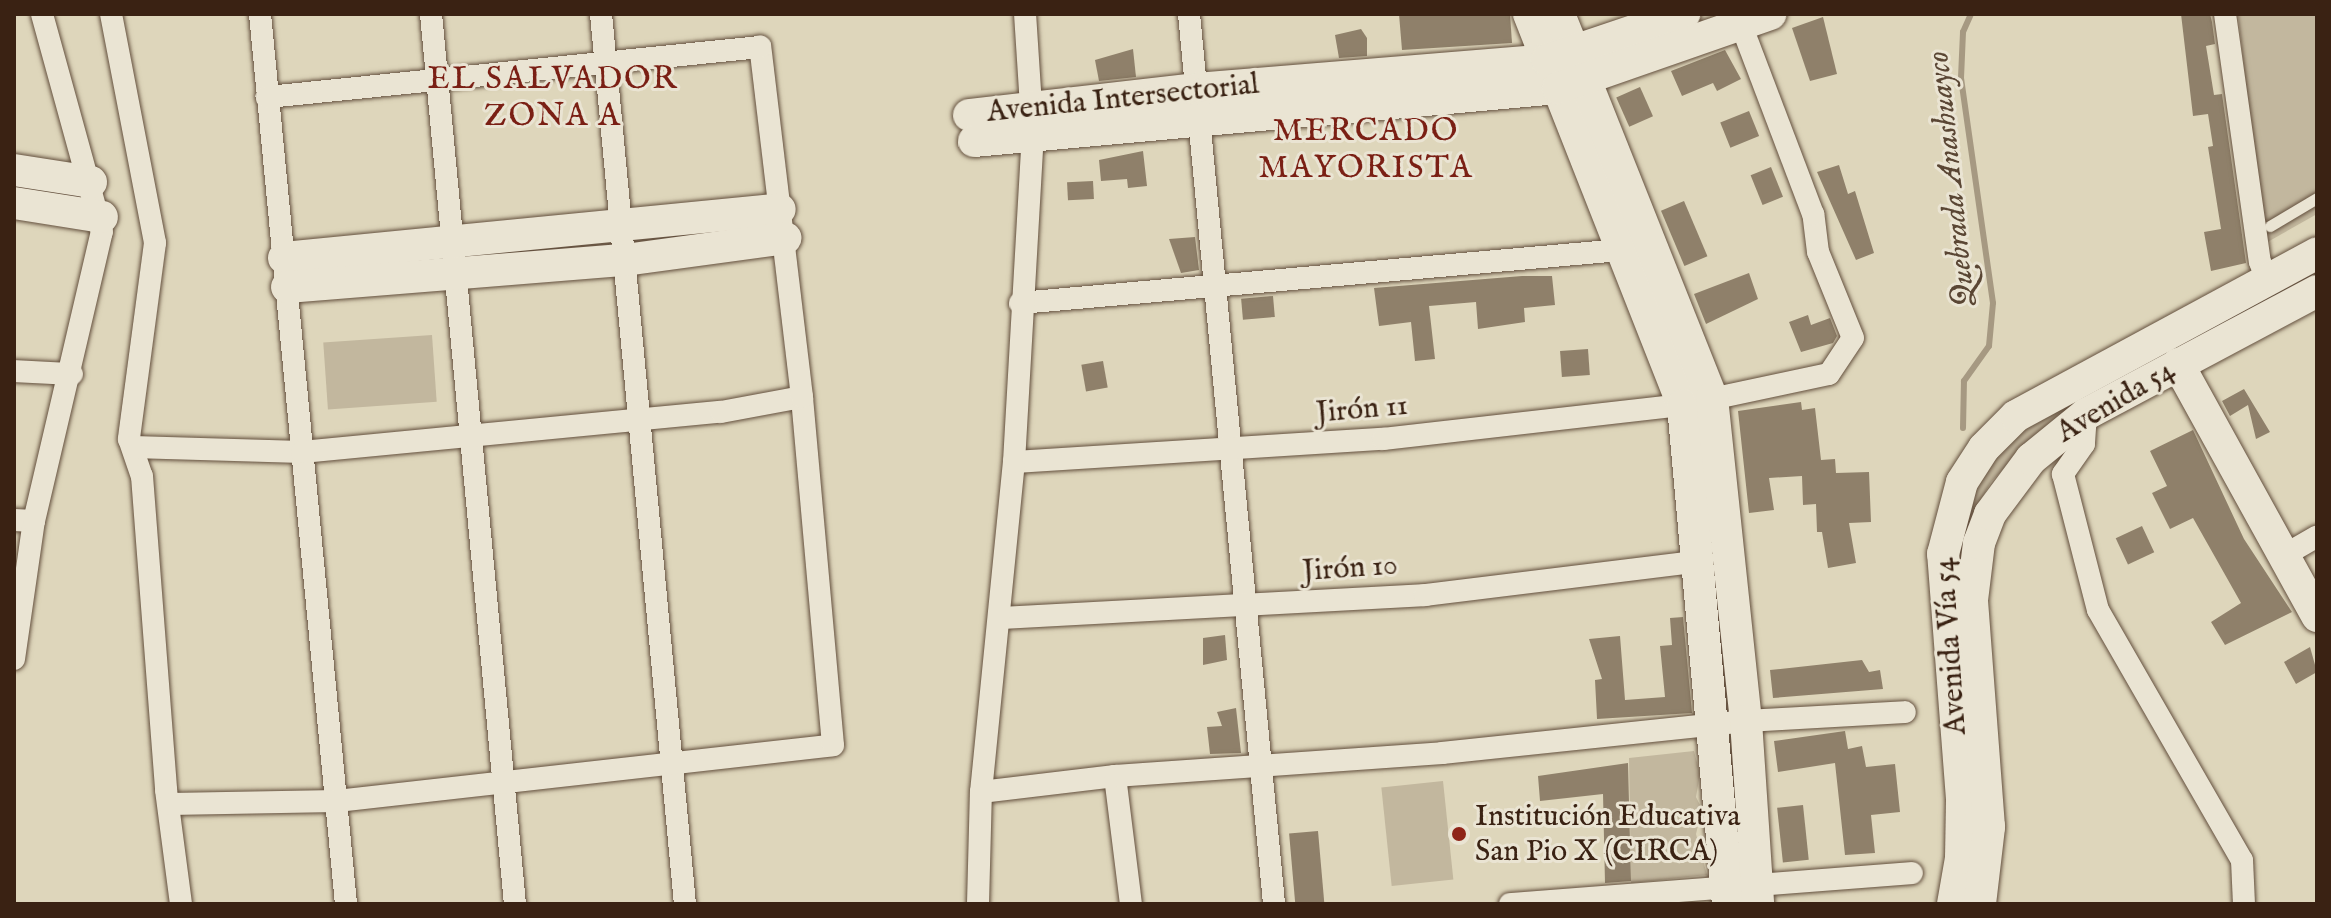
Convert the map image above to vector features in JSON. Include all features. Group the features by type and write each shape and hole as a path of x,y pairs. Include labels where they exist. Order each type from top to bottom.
{"street":[{"path":"14,659 24,521 72,374 102,217 42,14"},
{"path":"111,14 155,243 129,439 142,476 181,904"},
{"path":"260,14 346,904"},
{"path":"431,14 515,904"},
{"path":"601,14 685,904"},
{"path":"978,904 981,792 1003,618 1014,462 1020,303 1032,123 1025,14"},
{"path":"1189,14 1234,449 1244,606 1263,764 1274,904"},
{"path":"1529,14 1566,70 1697,402 1731,723 1743,894"},
{"path":"1559,14 1566,70 1621,250 1697,402"},
{"name":"Avenida Intersectorial","path":"1566,70 1684,14"},
{"path":"2225,14 2260,262 2267,280"},
{"name":"Avenida Intersectorial","path":"971,128 1566,70 1750,18"},
{"name":"Jirón 11","path":"1014,462 1383,439 1697,402 1829,374 1853,338 1818,252 1813,214 1750,18"},
{"path":"170,804 337,801 502,780 672,766 833,745 802,397 760,47 267,97"},
{"path":"14,170 91,182"},
{"path":"14,203 102,217"},
{"path":"286,273 624,244 782,223"},
{"path":"1020,303 1215,282 1621,250"},
{"name":"Avenida Vía 54","path":"1953,904 1961,858 1962,799 1943,554 1962,482 1984,448 2016,416 2317,253"},
{"name":"Avenida 54","path":"1980,904 1989,827 1972,600 1979,543 1990,514 2015,477 2051,439 2086,414 2317,291"},
{"path":"2178,364 2317,616"},
{"path":"14,371 72,374"},
{"path":"133,447 302,452 640,420 802,397"},
{"path":"2086,414 2084,444 2063,474 2098,610 2242,860 2244,904"},
{"path":"2283,556 2317,536"},
{"name":"Jirón 10","path":"1003,618 1425,595 1715,560"},
{"path":"981,792 1115,776 1731,723 1905,712"},
{"path":"1115,776 1131,904"},
{"path":"1510,904 1743,894 1912,873"}],"lane":[{"path":"2270,226 2317,198"}],"shaded area":[{"path":"2238,14 2317,14 2317,214 2264,244"},
{"path":"2317,264 2317,279 2030,440 1991,482 1980,501 1971,880 1956,550 1978,481 2021,427"},
{"path":"432,335 437,402 328,409 323,343"},
{"path":"1694,751 1700,774 1696,797 1702,809 1696,834 1707,875 1631,883 1629,758"},
{"path":"1443,781 1453,879 1392,886 1381,787"}],"building":[{"path":"1399,14 1510,14 1512,43 1402,50"},
{"path":"2181,14 2210,14 2215,44 2206,46 2214,95 2222,94 2246,263 2211,271 2204,232 2221,229 2208,147 2213,146 2208,114 2193,116"},
{"path":"1823,17 1837,74 1810,81 1792,28"},
{"path":"1361,29 1367,38 1367,56 1339,58 1335,35"},
{"path":"1133,49 1136,77 1099,81 1095,60"},
{"path":"1725,50 1741,79 1717,91 1713,83 1682,96 1671,71"},
{"path":"1640,87 1653,116 1629,127 1616,98"},
{"path":"1749,111 1759,136 1730,148 1720,123"},
{"path":"1143,151 1147,186 1128,188 1127,179 1101,181 1099,160"},
{"path":"1839,165 1848,194 1855,191 1874,253 1856,260 1817,172"},
{"path":"1771,167 1783,197 1763,205 1751,175"},
{"path":"1093,181 1094,199 1068,200 1067,182"},
{"path":"1684,201 1707,256 1684,266 1661,211"},
{"path":"1195,237 1199,270 1181,273 1169,239"},
{"path":"1749,273 1758,299 1706,324 1694,294"},
{"path":"1552,276 1555,305 1524,308 1525,322 1478,329 1476,302 1429,306 1435,359 1415,361 1411,322 1379,326 1374,288"},
{"path":"1273,296 1275,317 1243,320 1241,299"},
{"path":"1808,315 1811,325 1830,318 1837,336 1833,343 1801,352 1789,322"},
{"path":"1588,349 1590,375 1562,377 1560,351"},
{"path":"1103,361 1108,388 1086,391 1081,365"},
{"path":"2244,389 2270,432 2256,439 2248,405 2230,416 2222,401"},
{"path":"1801,402 1802,410 1815,408 1821,460 1835,459 1836,473 1869,472 1871,522 1849,523 1856,563 1828,568 1822,532 1817,532 1816,504 1803,505 1802,476 1769,478 1774,510 1749,513 1738,411"},
{"path":"2193,430 2244,539 2292,612 2225,645 2211,622 2241,603 2193,518 2170,529 2152,493 2167,486 2150,451"},
{"path":"2142,526 2154,552 2128,565 2116,538"},
{"path":"1683,617 1692,713 1597,719 1595,680 1602,679 1589,639 1620,636 1625,700 1665,697 1660,646 1672,645 1670,618"},
{"path":"1225,635 1227,660 1203,665 1203,638"},
{"path":"2310,647 2317,672 2296,684 2284,662"},
{"path":"1862,660 1869,672 1880,670 1883,689 1773,698 1770,670"},
{"path":"1236,708 1241,753 1210,754 1207,727 1222,726 1217,712"},
{"path":"1845,731 1848,749 1862,746 1866,767 1895,764 1900,812 1871,815 1875,853 1845,855 1835,763 1778,772 1774,741"},
{"path":"1628,763 1631,881 1605,883 1603,794 1540,801 1538,776"},
{"path":"1803,805 1809,860 1783,862 1777,808"},
{"path":"1318,831 1324,904 1295,904 1289,834"}],"waterway":[{"name":"Quebrada Anashuayco","path":"1963,428 1964,381 1989,346 1993,303 1961,78 1963,32 1971,14"}],"place":[{"name":"Institución Educativa San Pio X (CIRCA)","path":"1459,834"}],"district":[{"name":"EL SALVADOR ZONA A","path":"553,100"},
{"name":"MERCADO MAYORISTA","path":"1366,152"}]}
